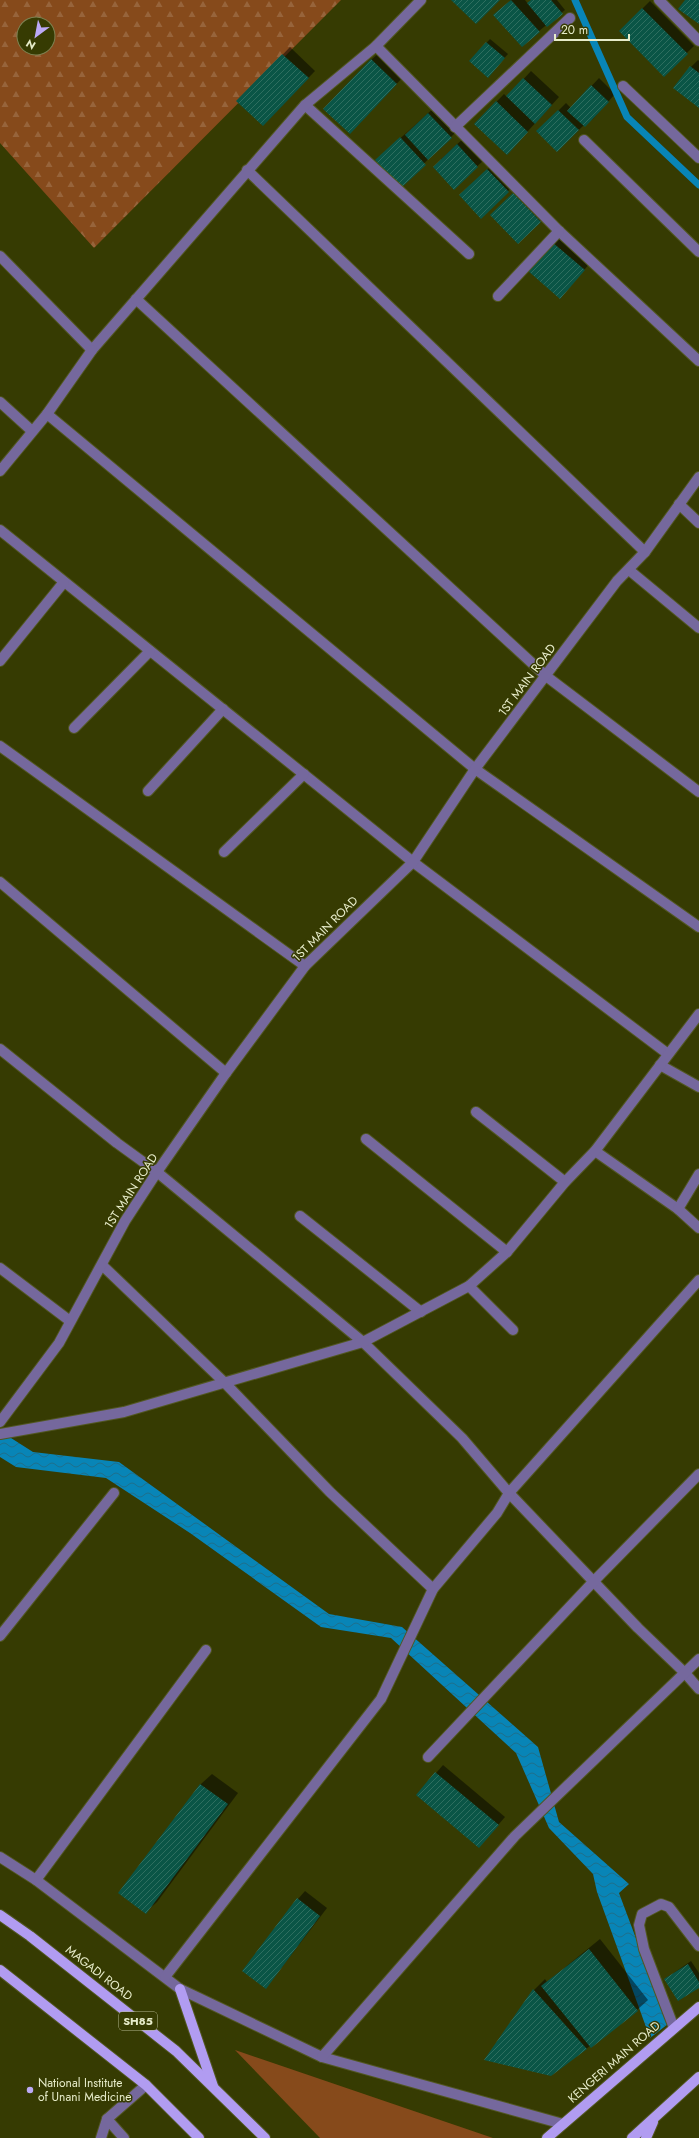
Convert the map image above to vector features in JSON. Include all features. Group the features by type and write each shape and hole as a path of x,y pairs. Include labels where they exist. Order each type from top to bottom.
{"main road":[{"name":"MAGADI ROAD","path":"0,1915 30,1936 176,2051 265,2138"},
{"path":"1,1973 146,2086 199,2138"},
{"path":"180,1989 214,2088"},
{"name":"KENGERI MAIN ROAD","path":"547,2138 699,2007"},
{"path":"632,2138 699,2078"},
{"path":"646,2138 653,2120"}],"street":[{"path":"0,471 47,414 92,350 305,105 376,46 421,0"},
{"path":"659,0 699,40"},
{"path":"455,127 570,18"},
{"path":"376,46 558,231 699,361"},
{"path":"623,86 699,158"},
{"path":"305,105 469,254"},
{"path":"584,140 699,252"},
{"path":"247,170 645,552"},
{"path":"498,296 558,231"},
{"path":"0,256 92,350"},
{"path":"136,299 546,676 699,792"},
{"path":"0,402 32,431"},
{"path":"47,414 475,769 699,927"},
{"name":"1ST MAIN ROAD","path":"0,1422 59,1343 125,1221 157,1172 226,1073 305,966 413,862 475,769 617,581 645,552 699,477"},
{"path":"679,504 699,523"},
{"path":"0,530 413,862 668,1054"},
{"path":"629,570 699,628"},
{"path":"0,661 64,582"},
{"path":"74,728 150,650"},
{"path":"148,791 223,709"},
{"path":"0,746 305,966"},
{"path":"224,852 304,774"},
{"path":"0,882 226,1073"},
{"path":"0,1434 124,1412 363,1342 469,1286 507,1252 565,1182 595,1151 699,1014"},
{"path":"0,1049 117,1143 157,1172 363,1342 462,1438 509,1493 638,1628 685,1673 699,1689"},
{"path":"660,1065 699,1087"},
{"path":"476,1112 565,1182"},
{"path":"366,1139 507,1252"},
{"path":"595,1151 678,1209 699,1228"},
{"path":"678,1209 699,1174"},
{"path":"300,1216 421,1312"},
{"path":"102,1265 225,1383 330,1492 433,1589"},
{"path":"0,1268 70,1321"},
{"path":"166,1977 381,1699 433,1589 497,1513 509,1493 699,1280"},
{"path":"469,1286 513,1330"},
{"path":"428,1757 594,1581 699,1474"},
{"path":"0,1636 114,1493"},
{"path":"36,1880 206,1650"},
{"path":"322,2057 515,1836 699,1659"},
{"path":"0,1857 36,1880 180,1989 322,2057 564,2124"},
{"path":"674,2028 644,1949 639,1926 642,1914 661,1904 669,1907 699,1946"},
{"path":"101,2138 106,2119 146,2086"},
{"path":"106,2119 124,2138"}],"green space":[{"path":"0,0 341,0 94,248 0,143"},
{"path":"235,2050 493,2138 320,2138"}],"water":[{"path":"0,1431 33,1452 119,1462 329,1614 402,1627 538,1747 559,1822 629,1884 619,1893 668,2024 650,2038 597,1892 593,1874 549,1828 516,1753 391,1638 321,1627 190,1533 106,1478 16,1467 0,1457"}],"building":[{"path":"451,0 500,0 476,24"},
{"path":"511,0 540,32 522,47 493,15"},
{"path":"531,0 551,0 563,14 547,27 527,3"},
{"path":"685,0 699,0 699,24 678,9"},
{"path":"642,8 688,54 664,77 619,31"},
{"path":"486,42 505,58 488,78 469,61"},
{"path":"282,54 309,78 263,126 236,101"},
{"path":"371,59 397,84 350,134 323,109"},
{"path":"690,66 699,73 699,108 673,88"},
{"path":"523,78 552,105 535,124 506,96"},
{"path":"591,85 609,102 585,127 567,111"},
{"path":"496,101 528,132 507,155 474,124"},
{"path":"558,110 579,130 557,152 536,131"},
{"path":"428,113 452,138 428,160 405,135"},
{"path":"400,137 426,165 401,188 375,160"},
{"path":"457,144 478,167 454,190 433,167"},
{"path":"487,169 509,192 481,219 459,195"},
{"path":"513,193 541,222 518,244 490,215"},
{"path":"552,242 585,270 560,299 527,270"},
{"path":"435,1772 499,1825 479,1848 416,1795"},
{"path":"200,1784 228,1804 146,1914 118,1893"},
{"path":"297,1898 320,1916 266,1989 242,1971"},
{"path":"589,1949 638,2011 591,2048 541,1986"},
{"path":"688,1964 699,1982 699,1988 678,2001 664,1979"},
{"path":"533,1989 587,2049 551,2076 484,2060"}],"waterway":[{"path":"575,0 627,117 699,185"}],"place":[{"name":"National Institute of Unani Medicine","path":"30,2090"}]}
